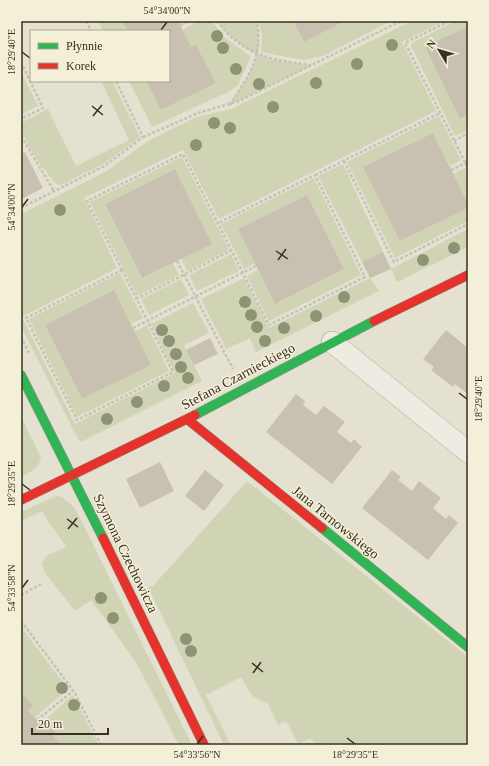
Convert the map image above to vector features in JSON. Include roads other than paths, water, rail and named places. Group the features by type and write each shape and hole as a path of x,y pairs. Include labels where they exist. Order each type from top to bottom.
{"street":[{"name":"Stefana Czarnieckiego","path":"21,500 187,419 332,342 468,275"},
{"path":"332,342 468,452"},
{"name":"Szymona Czechowicza","path":"21,375 72,475 204,745"},
{"name":"Jana Tarnowskiego","path":"187,419 468,646"}]}
